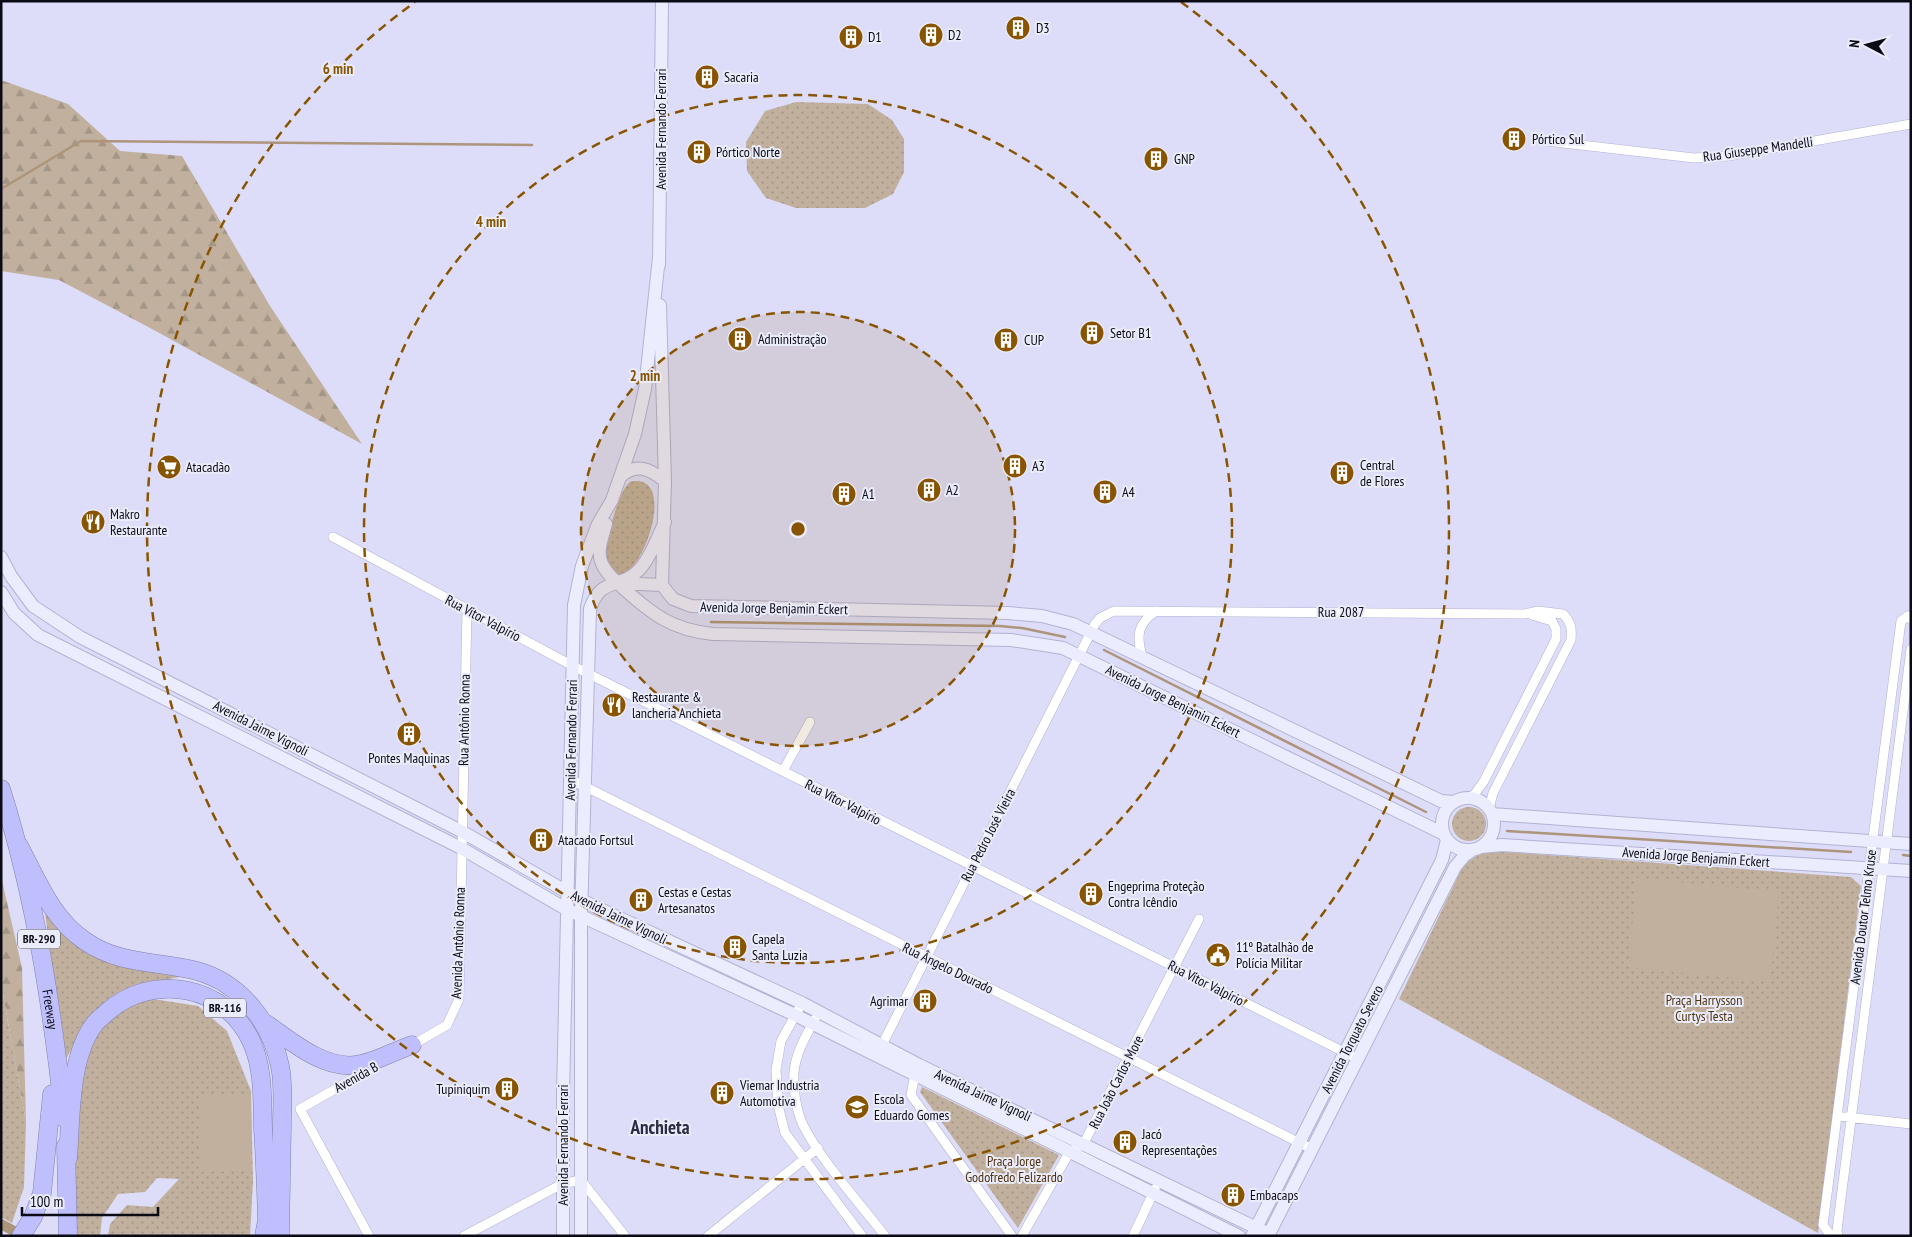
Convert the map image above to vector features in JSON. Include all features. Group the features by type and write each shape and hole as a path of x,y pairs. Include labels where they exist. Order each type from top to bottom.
{"highway":[{"name":"Freeway","path":"1,789 19,846 41,945 55,1033 68,1158 68,1236"},
{"path":"19,846 52,909 84,941 122,958 198,971 211,976 244,998 266,1024 317,1057 342,1065 357,1065 412,1045"},
{"name":"BR-116","path":"68,1158 77,1060 93,1025 116,1004 144,990 171,988 203,994 232,1012 252,1042 261,1075 267,1220 264,1236"},
{"path":"266,1024 276,1050 282,1079 280,1236"},
{"path":"21,1236 33,1217 42,1193 51,1125 55,1033"}],"street":[{"name":"Avenida Fernando Ferrari","path":"662,1 659,257 665,481 662,585"},
{"name":"Rua Giuseppe Mandelli","path":"1546,141 1694,158 1728,156 1911,124"},
{"name":"Avenida Fernando Ferrari","path":"563,1236 566,909 574,605 582,566 598,524 612,500 635,434 645,389 659,257"},
{"path":"620,477 628,470 647,468 665,481"},
{"name":"Avenida Jorge Benjamin Eckert","path":"612,500 600,561 617,583 662,620 690,632 1011,640 1063,648 1445,837"},
{"name":"Avenida Fernando Ferrari","path":"581,1236 581,900 590,609 594,595 601,588 617,583 638,570 648,557 665,522"},
{"name":"Rua Vítor Valpírio","path":"333,537 573,666 1358,1059"},
{"name":"Avenida Jaime Vignoli","path":"1,557 11,576 33,606 80,637 461,831 581,900 802,1002 882,1045 916,1070 1069,1153 1153,1192 1240,1236"},
{"path":"617,583 662,585"},
{"name":"Avenida Jorge Benjamin Eckert","path":"662,585 673,599 691,606 1008,613 1042,616 1093,628 1142,656 1441,801 1459,800"},
{"name":"Avenida Jaime Vignoli","path":"1,592 14,613 38,635 461,848 566,909 812,1024 1084,1143 1160,1180 1254,1232 1268,1235"},
{"name":"Rua Antônio Ronna","path":"461,848 467,609"},
{"name":"Rua 2087","path":"1093,628 1100,618 1114,611 1524,614 1538,611 1563,614 1570,621 1571,640 1493,793 1491,812"},
{"path":"1142,656 1138,632 1144,619 1157,611"},
{"path":"1459,800 1478,800 1491,812 1494,829 1491,836 1477,849 1458,849 1445,837 1443,816 1459,800 1474,795 1484,781 1556,639 1556,629 1552,621 1524,614"},
{"name":"Avenida Doutor Telmo Kruse","path":"1831,1236 1823,1225 1872,841 1901,621 1908,616 1911,619"},
{"name":"Rua Pedro José Vieira","path":"882,1045 1093,628"},
{"name":"Avenida Doutor Telmo Kruse","path":"1838,1236 1837,1230 1911,649"},
{"path":"144,689 153,673"},
{"path":"783,771 810,722"},
{"name":"Rua Ângelo Dourado","path":"570,780 1312,1149"},
{"path":"569,812 569,808 584,786"},
{"name":"Avenida Jorge Benjamin Eckert","path":"1491,812 1911,844"},
{"name":"Avenida Torquato Severo","path":"1254,1232 1442,860 1445,837"},
{"name":"Avenida Jorge Benjamin Eckert","path":"1477,849 1502,844 1911,871"},
{"name":"Avenida Antônio Ronna","path":"412,1045 446,1025 459,999 461,848"},
{"name":"Avenida Torquato Severo","path":"1268,1235 1456,867 1465,855 1477,849"},
{"name":"Rua João Carlos More","path":"1022,1236 1069,1153 1084,1143 1199,919"},
{"path":"802,1002 781,1042 776,1070 778,1105 785,1133 862,1236"},
{"path":"818,1012 798,1050 794,1073 796,1104 803,1124 818,1148 885,1236"},
{"name":"Avenida B","path":"369,1236 300,1109 412,1045"},
{"path":"916,1070 911,1095 1012,1236"},
{"path":"563,1094 581,1094"},
{"path":"1837,1116 1911,1124"},
{"path":"708,1236 818,1148"},
{"path":"464,1236 562,1184 580,1180 625,1236"},
{"path":"1133,1236 1160,1180"}],"green space":[{"path":"1,80 68,104 120,151 182,156 270,306 362,444 59,280 1,271"},
{"path":"796,102 868,104 892,120 904,139 904,172 893,194 865,208 796,208 766,198 747,171 746,142 765,111"},
{"path":"635,481 648,485 654,498 654,516 641,554 631,568 621,575 612,571 606,557 606,550 620,497 628,483"},
{"path":"1469,807 1481,812 1486,824 1481,836 1469,841 1457,836 1452,824 1457,812"},
{"name":"Praça Harrysson Curtys Testa","path":"1492,851 1851,877 1861,886 1818,1233 1399,999 1464,864 1478,855"},
{"path":"1,876 22,968 26,1122 1,983"},
{"path":"1637,878 1779,892 1770,982 1628,967"},
{"path":"45,912 81,946 183,976 130,988 95,1011 64,1062"},
{"path":"1,983 26,1122 24,1187 12,1223 1,1217"},
{"path":"147,998 198,1006 227,1031 251,1091 253,1181 250,1236 108,1235 110,1224 127,1205 153,1207 179,1179 157,1178 145,1192 118,1194 102,1218 100,1236 74,1236 73,1157 81,1066 97,1030 120,1010"},
{"name":"Praça Jorge Godofredo Felizardo","path":"922,1087 1059,1155 1018,1228 920,1092"},
{"path":"249,1094 250,1171 201,1172 200,1095"}],"waterway":[{"path":"1,189 81,141 532,145"},
{"path":"711,622 1000,626 1022,628 1065,637"},
{"path":"1104,650 1426,812"},
{"path":"1507,831 1851,852"},
{"path":"1903,855 1911,856"},
{"path":"1,1224 23,1236"}],"place":[{"name":"D3","path":"1018,28"},
{"name":"D2","path":"931,35"},
{"name":"D1","path":"851,37"},
{"name":"Sacaria","path":"707,77"},
{"name":"Pórtico Sul","path":"1514,139"},
{"name":"Pórtico Norte","path":"699,152"},
{"name":"GNP","path":"1156,159"},
{"name":"Setor B1","path":"1092,333"},
{"name":"Administração","path":"740,339"},
{"name":"CUP","path":"1006,340"},
{"name":"A3","path":"1015,466"},
{"name":"Atacadão","path":"169,467"},
{"name":"Central de Flores","path":"1342,473"},
{"name":"A2","path":"929,490"},
{"name":"A4","path":"1105,492"},
{"name":"A1","path":"844,494"},
{"name":"Makro Restaurante","path":"93,522"},
{"name":"Restaurante & lancheria Anchieta","path":"614,705"},
{"name":"Pontes Maquinas","path":"409,734"},
{"name":"Atacado Fortsul","path":"541,840"},
{"name":"Engeprima Proteção Contra Icêndio","path":"1091,894"},
{"name":"Cestas e Cestas Artesanatos","path":"641,900"},
{"name":"Capela Santa Luzia","path":"735,947"},
{"name":"11º Batalhão de Polícia Militar","path":"1218,955"},
{"name":"Agrimar","path":"925,1001"},
{"name":"Tupiniquim","path":"507,1089"},
{"name":"Viemar Industria Automotiva","path":"722,1093"},
{"name":"Escola Eduardo Gomes","path":"857,1107"},
{"name":"Jacó Representações","path":"1125,1142"},
{"name":"Embacaps","path":"1233,1195"}],"district":[{"name":"Anchieta","path":"660,1127"}]}
